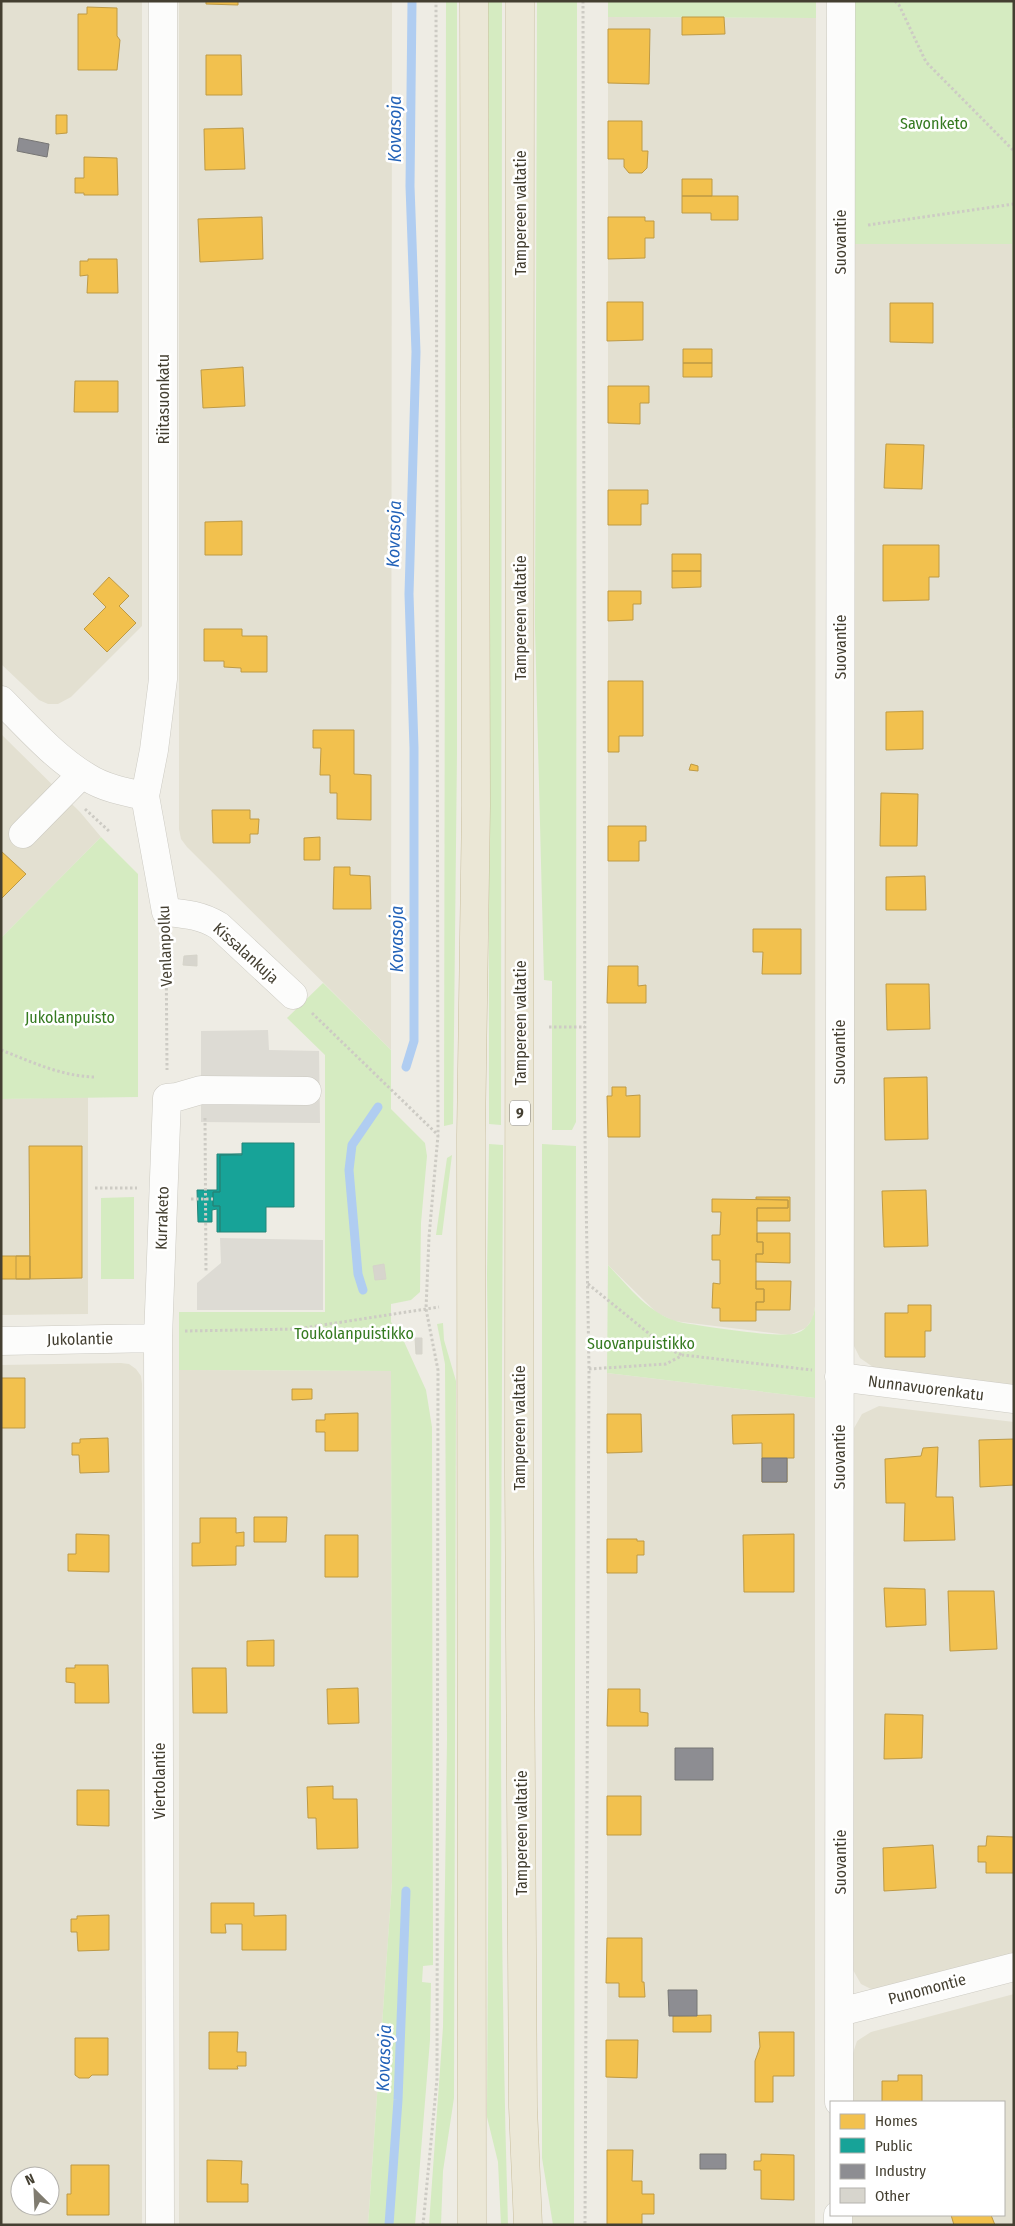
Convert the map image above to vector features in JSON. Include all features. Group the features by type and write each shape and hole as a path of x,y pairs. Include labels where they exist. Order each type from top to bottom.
{"highway":[{"path":"472,2225 471,1135 476,806 474,1"},
{"name":"Tampereen valtatie","path":"520,1 519,1476 523,2107 528,2225"}],"street":[{"name":"Riitasuonkatu","path":"145,796 154,750 163,679 163,1"},
{"name":"Suovantie","path":"839,2101 841,1"},
{"path":"1,700 60,758 82,774 118,791 145,796"},
{"path":"23,834 82,774"},
{"name":"Venlanpolku","path":"145,796 166,912"},
{"name":"Kissalankuja","path":"166,912 192,914 206,918 219,926 294,995"},
{"path":"167,1098 205,1090 307,1091"},
{"name":"Kurraketo","path":"158,1338 167,1098"},
{"name":"Jukolantie","path":"1,1341 158,1338"},
{"name":"Viertolantie","path":"158,1338 160,2225"},
{"name":"Nunnavuorenkatu","path":"839,1377 1014,1399"},
{"name":"Punomontie","path":"840,2012 1014,1967"}],"path":[{"path":"423,2225 437,2079 438,1370 426,1309 429,1237 438,1135 436,1"},
{"path":"583,1 585,1027 589,1369 586,2225"},
{"path":"895,1 899,5 926,62 1014,151"},
{"path":"840,229 1014,204"},
{"name":"Venlanpolku","path":"166,912 167,1098"},
{"path":"294,995 438,1135"},
{"path":"549,1027 585,1027"},
{"path":"1,1050 55,1071 81,1077 94,1077"},
{"path":"205,1090 206,1273"},
{"path":"95,1188 163,1187"},
{"path":"588,1284 668,1349 683,1355 822,1371 839,1377"},
{"path":"158,1338 177,1331 297,1329 439,1307"},
{"path":"589,1369 666,1364 683,1355"}],"shaded area":[{"path":"1,1 142,1 142,626 71,697 58,704 48,704 39,700 1,664"},
{"path":"179,1 392,1 391,1050 181,839 179,829"},
{"path":"608,17 816,18 815,1306 813,1318 806,1328 789,1335 674,1321 657,1313 608,1265"},
{"path":"853,244 1012,244 1014,1385 873,1367 860,1358 853,1344"},
{"path":"1,734 80,812 101,837 1,938"},
{"path":"268,1030 269,1050 319,1051 320,1123 201,1122 201,1031"},
{"path":"88,1097 88,1314 1,1315 1,1099"},
{"path":"220,1238 323,1240 323,1310 197,1310 197,1283 221,1263"},
{"path":"129,1364 141,1376 142,1384 142,2225 1,2225 1,1365"},
{"path":"179,1370 391,1371 392,1882 368,2225 179,2225"},
{"path":"607,1373 815,1398 815,2225 607,2225"},
{"path":"879,1406 1014,1422 1014,1955 873,1990 861,1984 853,1970 853,1430 862,1414"},
{"path":"1014,1994 1014,2225 852,2225 852,2216 1005,2216 1005,2101 852,2101 852,2056 857,2041 871,2032"}],"green space":[{"path":"446,1 457,1 457,753 453,1124 444,1126"},
{"path":"488,1 502,1 501,1125 489,1124"},
{"path":"537,1 577,1 576,1122 572,1130 552,1130 552,981 544,980 535,628"},
{"path":"608,1 816,1 816,18 608,17"},
{"name":"Savonketo","path":"854,1 1014,1 1014,428 1012,428 1012,244 853,244"},
{"name":"Jukolanpuisto","path":"101,837 138,874 138,1097 1,1099 1,938"},
{"name":"Toukolanpuistikko","path":"323,983 391,1050 391,1109 425,1143 427,1156 421,1223 420,1292 411,1300 391,1304 391,1322 401,1335 426,1390 432,1427 433,1965 423,1966 422,1982 431,1983 430,2040 415,2225 368,2225 392,1882 391,1371 179,1370 179,1312 325,1312 325,1055 287,1018"},
{"path":"489,1144 503,1145 501,1820 508,2225 501,2225 498,2162 487,2117 490,1544 487,1275"},
{"path":"542,1144 576,1146 574,2225 553,2225 542,2158"},
{"path":"452,1155 442,1235 436,1235 447,1158"},
{"path":"134,1197 134,1279 101,1279 101,1198"},
{"name":"Suovanpuistikko","path":"608,1265 651,1308 672,1320 684,1323 775,1334 797,1333 808,1326 815,1306 815,1398 607,1373"},
{"path":"443,1323 444,1340 456,1381 454,2098 443,2171 441,2225 429,2225 443,2027 447,1739 445,1364 437,1324"}],"building: Homes":[{"path":"206,1 238,1 238,5 206,4"},
{"path":"87,7 117,8 117,36 120,40 117,70 78,70 78,14 87,14"},
{"path":"682,17 724,17 725,34 682,35"},
{"path":"608,29 650,29 649,84 608,83"},
{"path":"206,55 241,55 242,95 206,95"},
{"path":"56,115 67,115 67,133 56,134"},
{"path":"608,121 642,121 642,151 648,151 647,168 642,173 629,173 624,167 624,159 608,159"},
{"path":"243,128 245,169 205,170 204,129"},
{"path":"84,157 117,158 118,195 84,195 84,193 75,193 75,178 84,178"},
{"path":"682,179 712,179 712,196 682,196"},
{"path":"682,196 738,196 738,220 711,220 711,213 682,213"},
{"path":"262,217 263,259 200,262 198,219"},
{"path":"608,217 645,217 645,221 654,221 654,238 645,238 645,258 608,259"},
{"path":"88,259 117,259 118,293 87,293 88,275 80,276 80,261 88,261"},
{"path":"607,302 643,302 643,340 607,341"},
{"path":"890,303 933,303 933,343 890,342"},
{"path":"683,349 712,349 712,363 683,363"},
{"path":"683,363 712,363 712,377 683,377"},
{"path":"243,367 245,406 203,408 201,370"},
{"path":"75,381 118,381 118,412 74,412"},
{"path":"608,386 649,386 649,403 640,403 640,424 608,423"},
{"path":"886,444 924,445 922,489 884,488"},
{"path":"608,490 648,490 648,504 641,504 641,525 608,525"},
{"path":"242,521 242,555 205,555 205,522"},
{"path":"883,545 939,545 939,577 929,577 929,600 883,601"},
{"path":"672,554 701,554 701,571 672,571"},
{"path":"672,571 701,571 701,587 672,588"},
{"path":"109,577 129,596 119,606 136,623 107,652 84,629 106,607 93,594"},
{"path":"608,591 641,591 641,604 633,604 633,620 608,621"},
{"path":"204,629 242,629 242,636 267,636 267,672 241,672 241,668 224,667 224,661 204,661"},
{"path":"608,681 643,681 643,736 619,736 619,752 608,752"},
{"path":"923,711 923,749 886,750 886,712"},
{"path":"313,730 354,730 354,774 371,775 371,820 337,819 337,793 330,793 330,775 320,775 321,748 313,748"},
{"path":"691,764 698,766 698,771 689,770"},
{"path":"881,793 918,794 917,846 880,846"},
{"path":"212,810 250,810 250,819 259,819 258,834 250,834 250,843 213,843"},
{"path":"608,826 646,826 646,841 639,841 639,861 608,861"},
{"path":"320,837 320,860 304,860 304,838"},
{"path":"1,851 26,874 1,899"},
{"path":"334,867 350,867 350,875 370,876 371,909 333,909"},
{"path":"925,876 926,910 886,910 886,877"},
{"path":"753,929 801,929 801,974 762,974 763,952 753,952"},
{"path":"608,966 638,966 638,986 646,985 646,1003 607,1003"},
{"path":"886,984 929,984 930,1029 887,1030"},
{"path":"927,1077 928,1139 885,1140 884,1078"},
{"path":"612,1087 626,1087 626,1096 640,1095 640,1137 608,1137 607,1096 612,1096"},
{"path":"29,1146 82,1146 82,1278 30,1279"},
{"path":"926,1190 928,1246 884,1247 882,1191"},
{"path":"756,1197 790,1197 790,1221 757,1221 757,1208 788,1208 788,1200 756,1199"},
{"path":"712,1199 788,1200 788,1208 757,1208 757,1242 763,1242 763,1254 756,1254 756,1289 764,1289 764,1302 756,1302 756,1321 720,1321 720,1308 712,1308 713,1283 720,1284 720,1260 712,1260 712,1235 720,1235 721,1212 712,1212"},
{"path":"757,1233 790,1233 790,1263 756,1262 756,1254 763,1254 763,1242 757,1242"},
{"path":"1,1256 30,1256 30,1279 1,1279"},
{"path":"16,1256 30,1256 30,1279 16,1279"},
{"path":"756,1281 791,1281 790,1310 756,1310 756,1302 764,1302 764,1289 756,1289"},
{"path":"908,1305 931,1305 931,1331 925,1331 925,1357 885,1357 885,1313 908,1313"},
{"path":"1,1378 25,1378 25,1428 1,1428"},
{"path":"292,1389 312,1389 312,1399 292,1400"},
{"path":"358,1413 358,1451 325,1451 325,1432 316,1432 316,1420 325,1420 325,1414"},
{"path":"607,1414 641,1414 642,1452 607,1453"},
{"path":"794,1414 794,1458 787,1458 787,1482 762,1482 762,1443 733,1444 732,1415"},
{"path":"108,1438 109,1472 80,1473 79,1455 72,1455 72,1443 80,1443 80,1439"},
{"path":"1014,1439 1014,1485 980,1487 979,1440"},
{"path":"938,1447 936,1497 953,1497 955,1540 904,1541 905,1503 886,1503 885,1459 921,1456 923,1448"},
{"path":"254,1517 287,1517 286,1542 254,1542"},
{"path":"200,1518 236,1518 236,1533 244,1532 244,1546 236,1546 236,1565 192,1566 192,1543 200,1543"},
{"path":"76,1534 109,1535 109,1572 68,1571 68,1554 76,1554"},
{"path":"794,1534 794,1592 744,1592 743,1535"},
{"path":"325,1535 358,1535 358,1577 325,1577"},
{"path":"607,1539 637,1539 637,1541 644,1541 644,1555 637,1555 637,1573 607,1573"},
{"path":"884,1588 925,1589 926,1625 886,1627"},
{"path":"948,1591 994,1591 997,1649 950,1651"},
{"path":"274,1640 274,1666 247,1666 247,1641"},
{"path":"75,1665 108,1665 109,1703 75,1703 75,1683 66,1682 66,1668 75,1668"},
{"path":"192,1668 226,1668 227,1713 193,1713"},
{"path":"358,1688 359,1723 328,1724 327,1689"},
{"path":"608,1689 640,1689 640,1712 648,1713 648,1726 607,1726"},
{"path":"885,1714 923,1715 922,1758 884,1759"},
{"path":"333,1786 333,1799 357,1799 358,1848 317,1849 316,1818 308,1818 307,1787"},
{"path":"77,1790 109,1790 109,1826 77,1825"},
{"path":"607,1796 641,1796 641,1835 607,1835"},
{"path":"987,1836 1014,1837 1014,1873 986,1873 986,1862 978,1862 978,1846 986,1846"},
{"path":"933,1845 936,1888 884,1891 883,1848"},
{"path":"211,1903 254,1903 254,1916 286,1915 286,1950 242,1950 242,1924 225,1924 226,1933 211,1933"},
{"path":"109,1915 109,1950 78,1951 77,1932 71,1932 71,1919 77,1919 77,1916"},
{"path":"607,1938 642,1938 642,1982 644,1982 645,1997 619,1997 619,1983 606,1983"},
{"path":"711,2015 711,2032 673,2032 673,2016"},
{"path":"209,2032 238,2032 237,2052 246,2052 246,2066 237,2066 238,2069 209,2069"},
{"path":"759,2032 794,2032 794,2076 773,2076 773,2102 755,2102 755,2061 760,2047"},
{"path":"75,2038 108,2038 108,2075 92,2075 89,2078 79,2078 75,2075"},
{"path":"606,2040 638,2040 637,2078 606,2077"},
{"path":"898,2075 922,2075 922,2101 882,2101 882,2081 898,2081"},
{"path":"607,2150 633,2150 632,2181 642,2181 642,2194 654,2194 654,2214 642,2214 642,2225 607,2225"},
{"path":"761,2154 794,2155 794,2200 761,2199 761,2170 754,2170 754,2161 761,2161"},
{"path":"207,2160 242,2161 241,2184 248,2184 248,2202 207,2202"},
{"path":"71,2165 109,2165 109,2215 67,2215 67,2194 71,2194"},
{"path":"951,2216 991,2216 995,2225 954,2225"}],"building: Public":[{"path":"242,1143 294,1143 294,1207 266,1207 266,1232 220,1232 220,1206 213,1206 213,1192 220,1192 220,1155 242,1155"},
{"path":"217,1154 242,1154 220,1155 220,1192 213,1192 213,1206 220,1206 220,1232 217,1232 217,1209 212,1210 212,1222 198,1222 197,1190 217,1190"}],"building: Industry":[{"path":"19,138 49,144 47,157 17,151"},
{"path":"762,1458 787,1458 787,1482 762,1482"},
{"path":"675,1748 713,1748 713,1780 675,1780"},
{"path":"668,1990 697,1990 697,2016 669,2016"},
{"path":"700,2154 726,2154 726,2169 700,2169"}],"building: Other":[{"path":"197,955 197,966 183,965 184,956"},
{"path":"384,1264 386,1279 375,1280 373,1266"},
{"path":"415,1338 422,1338 422,1354 416,1354"}],"waterway":[{"name":"Kovasoja","path":"406,1067 414,1041 414,748 409,594 416,352 410,186 412,1"},
{"path":"363,1290 358,1274 349,1170 352,1145 378,1107"},
{"name":"Kovasoja","path":"389,2225 398,2100 406,1891"}]}
